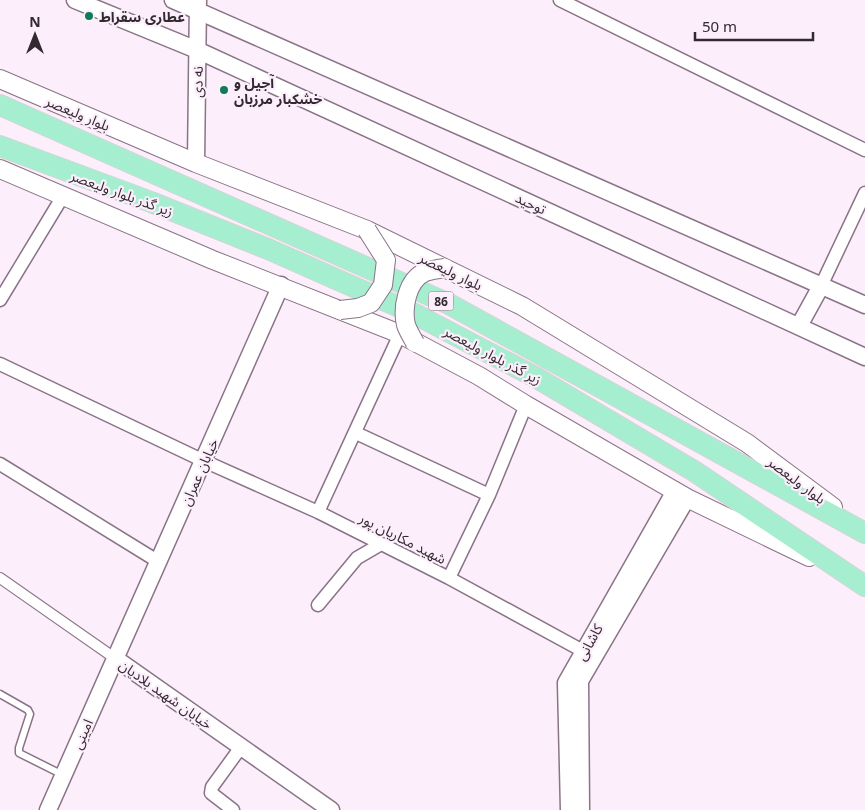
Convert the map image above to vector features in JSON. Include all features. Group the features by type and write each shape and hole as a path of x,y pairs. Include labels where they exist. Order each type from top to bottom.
{"main road":[{"name":"بلوار ولیعصر","path":"0,79 196,163 367,230 522,306 747,443 865,532"},
{"name":"بلوار ولیعصر","path":"0,105 449,304 865,532"},
{"name":"زیر گذر بلوار ولیعصر","path":"0,146 268,249 415,314 537,378 694,470 845,574"},
{"path":"0,169 213,260 281,285 400,334 479,376 681,495 845,574 865,586"},
{"path":"340,310 358,308 371,303 383,285 386,260 367,230"},
{"path":"415,343 407,328 404,317 408,294 413,283 424,273 444,268"}],"street":[{"name":"توحید","path":"75,0 198,50 865,357"},
{"path":"172,0 198,5 865,305"},
{"path":"560,0 865,150"},
{"name":"نه دی","path":"196,163 198,5"},
{"path":"799,326 821,286 865,193"},
{"path":"0,299 63,196"},
{"name":"خیابان عمران","path":"116,659 281,285"},
{"path":"318,512 400,334"},
{"name":"شهید مکاریان پور","path":"0,364 204,461 318,512 449,578 583,651"},
{"path":"449,578 489,495 526,405"},
{"path":"356,433 489,495"},
{"path":"0,464 159,562"},
{"name":"کاشانی","path":"569,810 566,683 583,651 681,495"},
{"name":"کاشانی","path":"581,810 580,681 681,495"},
{"path":"318,605 357,558 381,544"},
{"name":"خیابان شهید بلادیان","path":"0,578 331,810"},
{"name":"امینی","path":"48,810 116,659"},
{"path":"233,810 211,793 212,787 242,747"}],"lane":[{"path":"0,694 28,710 30,714 19,753 64,775"}],"place":[{"name":"عطاری سقراط","path":"89,16"},
{"name":"آجیل و خشکبار مرزبان","path":"224,90"}]}
